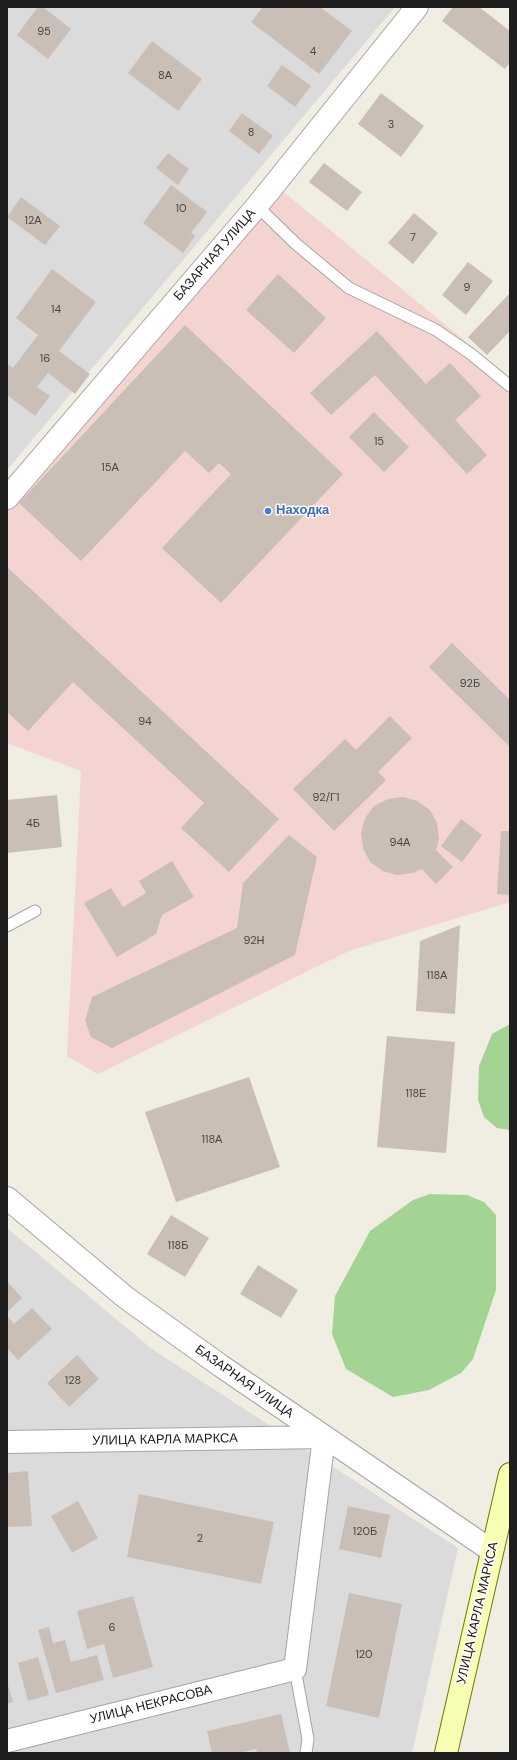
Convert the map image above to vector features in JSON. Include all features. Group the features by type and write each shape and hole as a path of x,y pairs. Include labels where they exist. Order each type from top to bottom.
{"main road":[{"name":"УЛИЦА КАРЛА МАРКСА","path":"446,1753 510,1474"}],"street":[{"name":"БАЗАРНАЯ УЛИЦА","path":"7,498 257,206 418,7"},
{"name":"БАЗАРНАЯ УЛИЦА","path":"7,1198 125,1297 221,1366 492,1551"},
{"name":"УЛИЦА КАРЛА МАРКСА","path":"7,1442 324,1437"},
{"path":"295,1669 324,1437"},
{"name":"УЛИЦА НЕКРАСОВА","path":"7,1742 295,1669"}],"lane":[{"path":"257,206 296,244 349,288 436,330 471,354 510,386"},
{"path":"7,926 35,911"},
{"path":"295,1669 308,1739 306,1753"}],"shaded area":[{"path":"7,7 395,7 7,470"},
{"path":"280,189 510,378 510,902 349,951 98,1074 67,1056 81,771 7,743 7,508"},
{"path":"7,1228 152,1349 458,1548 412,1753 7,1753"}],"green space":[{"path":"510,1024 510,1130 497,1128 484,1117 478,1100 479,1066 492,1034"},
{"path":"430,1194 467,1195 484,1202 496,1215 496,1290 473,1359 461,1373 429,1390 393,1397 346,1369 332,1334 335,1296 370,1231 413,1200"}],"building":[{"path":"38,7 43,7 71,29 48,59 17,35"},
{"path":"263,7 320,7 352,31 319,74 251,22"},
{"path":"453,7 479,7 510,31 510,63 505,69 442,21"},
{"path":"152,41 202,79 178,111 128,73"},
{"path":"282,65 311,86 295,107 267,86"},
{"path":"381,93 424,126 401,157 358,124"},
{"path":"242,113 273,136 259,154 229,131"},
{"path":"168,153 189,169 178,185 156,168"},
{"path":"324,163 362,192 347,211 309,182"},
{"path":"171,185 207,212 191,233 195,236 183,253 143,223"},
{"path":"21,197 60,226 45,245 7,217"},
{"path":"414,213 438,233 413,264 388,243"},
{"path":"468,262 493,281 466,315 442,295"},
{"path":"52,269 96,302 59,351 90,374 75,394 48,373 37,387 50,396 35,416 7,395 7,364 13,368 38,335 16,318"},
{"path":"278,274 326,318 294,353 246,310"},
{"path":"510,293 510,331 487,355 468,337"},
{"path":"185,325 343,474 221,603 162,548 231,474 219,463 209,473 185,451 81,561 19,503"},
{"path":"377,331 426,384 450,363 481,396 455,420 487,455 467,474 375,375 331,415 310,393"},
{"path":"374,412 409,447 384,472 349,437"},
{"path":"7,567 279,819 229,872 181,828 204,803 73,682 28,731 7,712"},
{"path":"452,643 510,700 510,747 429,667"},
{"path":"390,716 412,738 378,772 386,780 334,831 293,789 345,739 356,750"},
{"path":"57,795 62,847 7,853 7,800"},
{"path":"403,797 417,801 430,810 437,823 439,839 436,850 453,867 436,884 422,869 413,873 397,875 383,871 370,862 363,848 361,833 365,818 374,806 388,799"},
{"path":"461,819 482,835 462,862 441,846"},
{"path":"501,831 510,831 510,895 497,894"},
{"path":"289,835 317,857 295,955 112,1048 91,1037 85,1021 92,997 237,928 243,883"},
{"path":"172,861 194,897 162,915 156,934 117,957 84,903 111,888 123,907 146,893 139,881"},
{"path":"460,925 455,1014 416,1011 420,941"},
{"path":"387,1036 455,1042 446,1153 377,1147"},
{"path":"249,1077 280,1167 176,1202 145,1112"},
{"path":"171,1215 209,1238 185,1277 147,1254"},
{"path":"258,1265 298,1290 281,1318 240,1294"},
{"path":"7,1281 22,1298 7,1312"},
{"path":"32,1308 52,1329 18,1360 7,1348 7,1316 14,1324"},
{"path":"77,1355 99,1379 69,1407 47,1383"},
{"path":"28,1471 32,1526 7,1527 7,1473"},
{"path":"139,1494 274,1522 261,1584 127,1557"},
{"path":"78,1501 98,1538 72,1553 51,1516"},
{"path":"348,1506 390,1515 381,1558 339,1549"},
{"path":"349,1593 402,1604 379,1718 326,1706"},
{"path":"133,1596 153,1667 113,1678 104,1644 87,1649 77,1611"},
{"path":"49,1627 53,1643 65,1640 71,1662 97,1655 104,1680 56,1693 38,1630"},
{"path":"38,1657 49,1695 28,1701 18,1663"},
{"path":"7,1682 13,1702 7,1704"},
{"path":"281,1714 290,1753 257,1753 256,1749 238,1753 212,1753 207,1731"}],"place":[{"name":"Находка","path":"268,511"}]}
